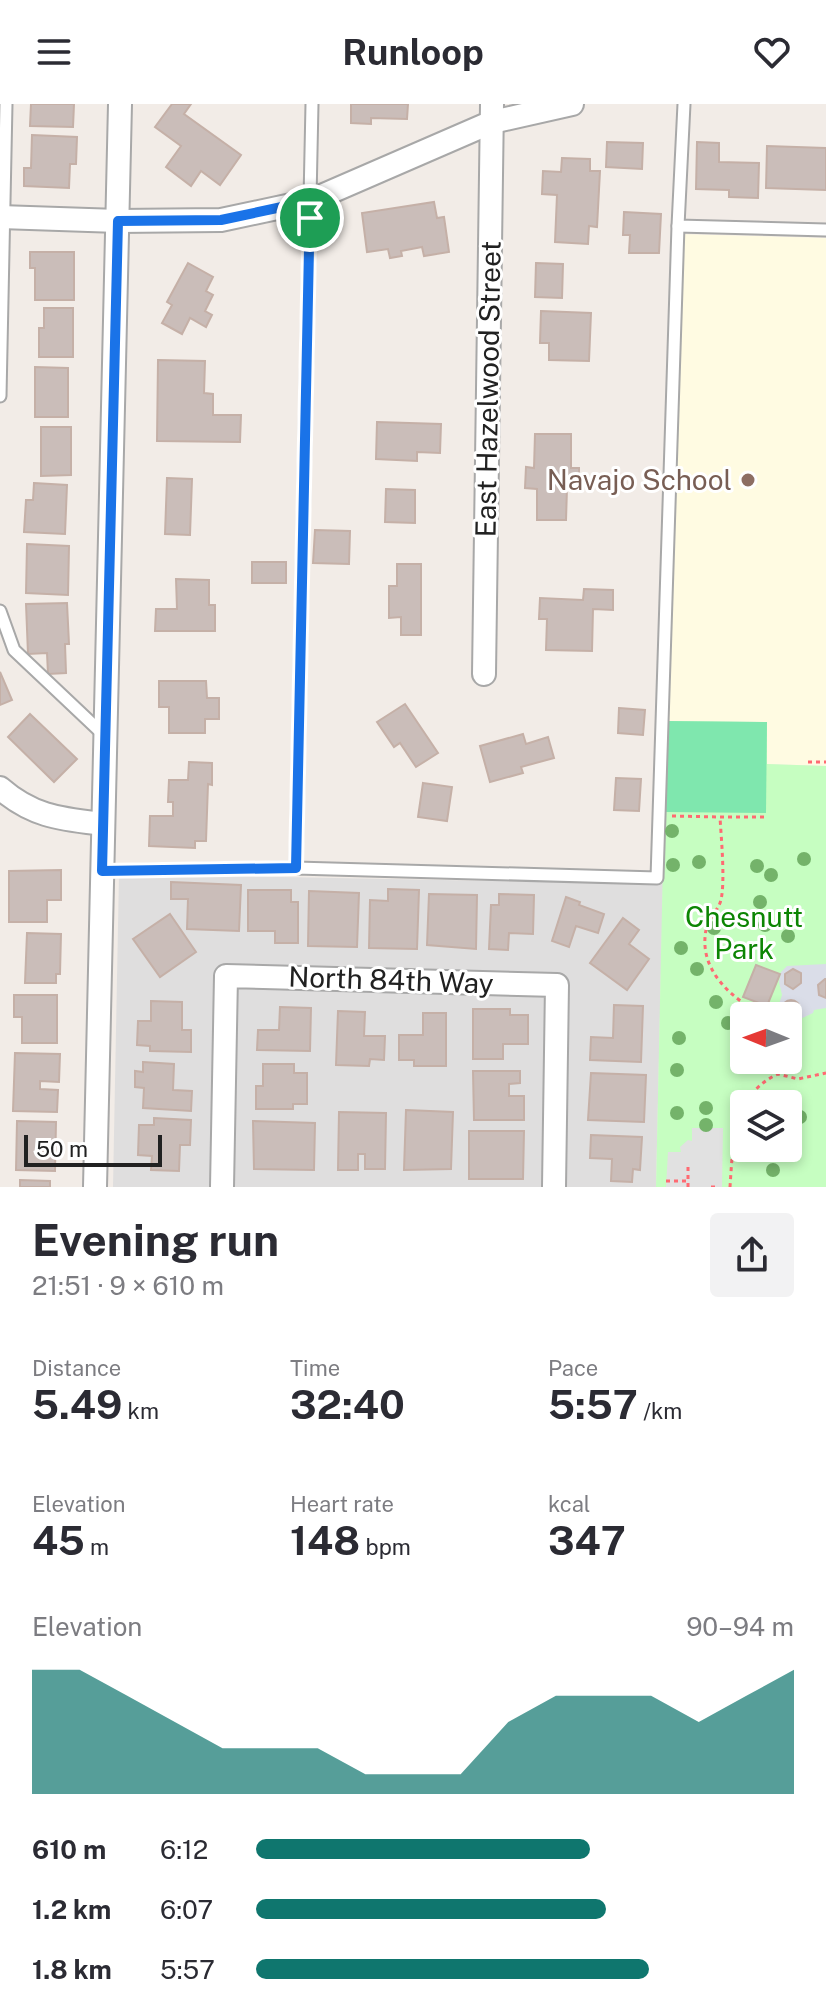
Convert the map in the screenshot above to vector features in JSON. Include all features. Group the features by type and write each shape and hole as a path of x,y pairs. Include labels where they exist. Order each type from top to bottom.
{"street":[{"path":"95,1187 120,104"},
{"path":"2,217 118,221 221,220 310,201 492,113 572,104"},
{"name":"East Hazelwood Street","path":"484,674 492,113"},
{"path":"0,788 30,809 51,817 103,824"},
{"name":"North 84th Way","path":"222,1187 226,976 557,985 554,1187"}],"lane":[{"path":"0,396 6,104"},
{"path":"296,868 312,104"},
{"path":"102,871 296,868 657,878 684,104"},
{"path":"678,226 826,230"},
{"path":"0,611 14,650 105,736"}],"path":[{"path":"808,762 826,762"},
{"path":"667,816 764,817"},
{"path":"720,817 720,904 710,916 705,934 706,949 724,989 741,1002"},
{"path":"730,1187 737,1123 745,1100 768,1078 778,1074 798,1079 826,1073"},
{"path":"688,1164 688,1187"},
{"path":"666,1181 688,1181"}],"shaded area":[{"name":"Navajo School","path":"675,234 826,238 826,766 766,764 766,722 666,721"},
{"path":"119,874 663,884 656,1187 113,1187"},
{"path":"826,964 826,1008 814,1010 802,1018 802,1002 780,1002 781,972 787,966"},
{"path":"692,1128 723,1128 722,1187 666,1187 668,1152 681,1152 680,1147 688,1140 692,1141"}],"green space":[{"name":"Chesnutt Park","path":"666,721 767,722 767,764 826,766 826,1187 656,1187"},
{"path":"666,721 767,722 766,813 664,812"}],"building":[{"path":"31,104 74,104 73,127 30,126"},
{"path":"172,104 191,104 184,114 241,155 220,185 201,171 191,186 166,167 181,146 155,127"},
{"path":"351,104 408,104 407,119 371,118 371,124 351,123"},
{"path":"32,135 77,137 76,164 70,164 69,188 24,186 24,168 31,168"},
{"path":"607,142 643,143 642,169 606,167"},
{"path":"697,142 719,143 719,162 759,163 758,198 729,197 729,190 696,189"},
{"path":"767,146 826,148 826,190 766,188"},
{"path":"562,158 590,159 590,171 600,171 597,227 589,226 588,244 555,242 557,195 542,194 543,171 561,172"},
{"path":"434,202 437,218 444,217 449,252 424,256 422,247 401,251 402,256 390,258 388,249 367,252 362,213"},
{"path":"624,212 661,214 659,253 629,253 630,235 623,235"},
{"path":"30,252 74,252 74,300 35,300 35,268 30,268"},
{"path":"188,263 213,277 206,291 213,295 205,311 212,315 206,327 190,318 182,334 162,323 172,305 167,302"},
{"path":"536,263 563,264 562,298 535,297"},
{"path":"44,308 73,308 73,357 39,357 39,328 44,328"},
{"path":"541,311 591,313 589,361 549,360 549,343 540,343"},
{"path":"158,360 205,361 204,393 213,394 213,415 241,415 240,442 157,441"},
{"path":"35,367 68,368 68,417 35,417"},
{"path":"377,422 441,424 440,453 417,452 417,461 376,459"},
{"path":"41,427 71,427 71,475 41,476"},
{"path":"535,434 571,434 571,468 579,468 579,489 567,488 566,520 537,520 537,489 525,488 526,467 534,468"},
{"path":"167,478 192,479 190,535 165,534"},
{"path":"34,483 67,485 65,534 24,532 26,500 33,500"},
{"path":"386,489 415,490 415,523 385,522"},
{"path":"315,530 350,531 349,564 313,563"},
{"path":"27,544 69,546 68,595 26,593"},
{"path":"252,562 286,562 286,583 252,583"},
{"path":"397,564 421,564 421,635 401,635 401,617 389,618 389,586 397,586"},
{"path":"176,579 209,580 209,605 215,605 215,631 155,631 156,609 177,609"},
{"path":"584,589 613,590 613,610 593,609 592,651 546,650 547,619 539,619 540,598 583,600"},
{"path":"67,603 69,644 65,644 66,673 48,674 47,653 28,654 26,604"},
{"path":"0,672 12,700 0,705"},
{"path":"159,681 206,681 207,698 219,698 219,719 205,719 205,733 169,733 169,707 159,707"},
{"path":"405,704 438,753 416,767 400,743 394,747 377,722"},
{"path":"619,708 645,710 643,735 618,733"},
{"path":"30,714 77,759 54,782 8,737"},
{"path":"523,734 526,744 548,737 554,758 521,767 523,773 490,782 480,746"},
{"path":"189,762 212,763 206,841 195,841 195,848 149,846 150,816 173,816 173,802 168,802 169,780 188,780"},
{"path":"616,778 641,779 639,811 614,810"},
{"path":"423,783 452,787 447,821 418,817"},
{"path":"61,870 61,900 47,900 47,922 9,922 9,871"},
{"path":"171,882 241,885 239,931 187,929 188,899 171,899"},
{"path":"388,889 419,890 417,949 369,948 370,900 388,901"},
{"path":"248,890 291,890 291,902 298,902 298,943 275,943 275,931 248,931"},
{"path":"309,891 359,893 357,947 308,946"},
{"path":"429,894 477,895 476,949 427,945"},
{"path":"499,894 534,895 533,934 509,933 508,950 489,949 491,905 499,905"},
{"path":"566,897 604,914 598,933 576,926 569,947 552,941"},
{"path":"170,914 196,952 160,977 133,939"},
{"path":"623,918 639,930 629,944 649,959 627,990 590,963"},
{"path":"27,933 61,934 60,974 56,974 56,983 25,983"},
{"path":"756,965 780,974 769,1002 743,997"},
{"path":"793,969 801,973 801,983 793,989 785,984 785,974"},
{"path":"826,979 826,998 819,995 818,985"},
{"path":"14,995 57,995 57,1043 22,1043 22,1017 14,1017"},
{"path":"151,1001 182,1002 182,1030 191,1030 191,1052 150,1051 150,1046 137,1045 138,1021 151,1021"},
{"path":"614,1005 643,1006 641,1062 590,1060 591,1037 613,1038"},
{"path":"280,1007 311,1008 310,1051 257,1050 258,1030 279,1030"},
{"path":"473,1009 510,1009 510,1015 528,1015 528,1044 503,1044 503,1059 473,1059"},
{"path":"338,1011 365,1012 364,1036 385,1036 384,1060 370,1059 369,1066 336,1065"},
{"path":"423,1013 446,1013 446,1066 414,1066 414,1060 399,1060 399,1035 423,1035"},
{"path":"15,1053 60,1054 59,1082 40,1081 40,1089 58,1090 57,1112 13,1111"},
{"path":"143,1062 174,1064 173,1090 192,1091 191,1111 143,1108 144,1088 135,1087 135,1071 143,1072"},
{"path":"263,1064 294,1064 294,1073 307,1073 307,1104 293,1104 293,1109 256,1109 256,1086 263,1086"},
{"path":"473,1071 520,1071 520,1083 509,1084 509,1096 524,1096 524,1120 474,1120"},
{"path":"591,1073 646,1075 644,1122 588,1120"},
{"path":"406,1110 453,1112 451,1169 404,1170"},
{"path":"339,1112 386,1113 385,1169 365,1169 365,1154 358,1154 358,1170 338,1170"},
{"path":"154,1118 191,1120 190,1145 180,1145 179,1171 151,1170 152,1156 138,1155 139,1125 154,1125"},
{"path":"17,1121 56,1122 55,1171 16,1170"},
{"path":"253,1121 315,1123 314,1170 254,1169"},
{"path":"469,1131 524,1131 523,1179 469,1179"},
{"path":"591,1135 642,1137 640,1170 633,1169 632,1182 611,1181 612,1159 590,1158"},
{"path":"20,1180 50,1181 50,1187 20,1187"}],"place":[{"name":"Navajo School","path":"748,480"}],"route":[{"path":"310,201 310,218 296,868 102,871 118,221 221,220 310,201"}]}
